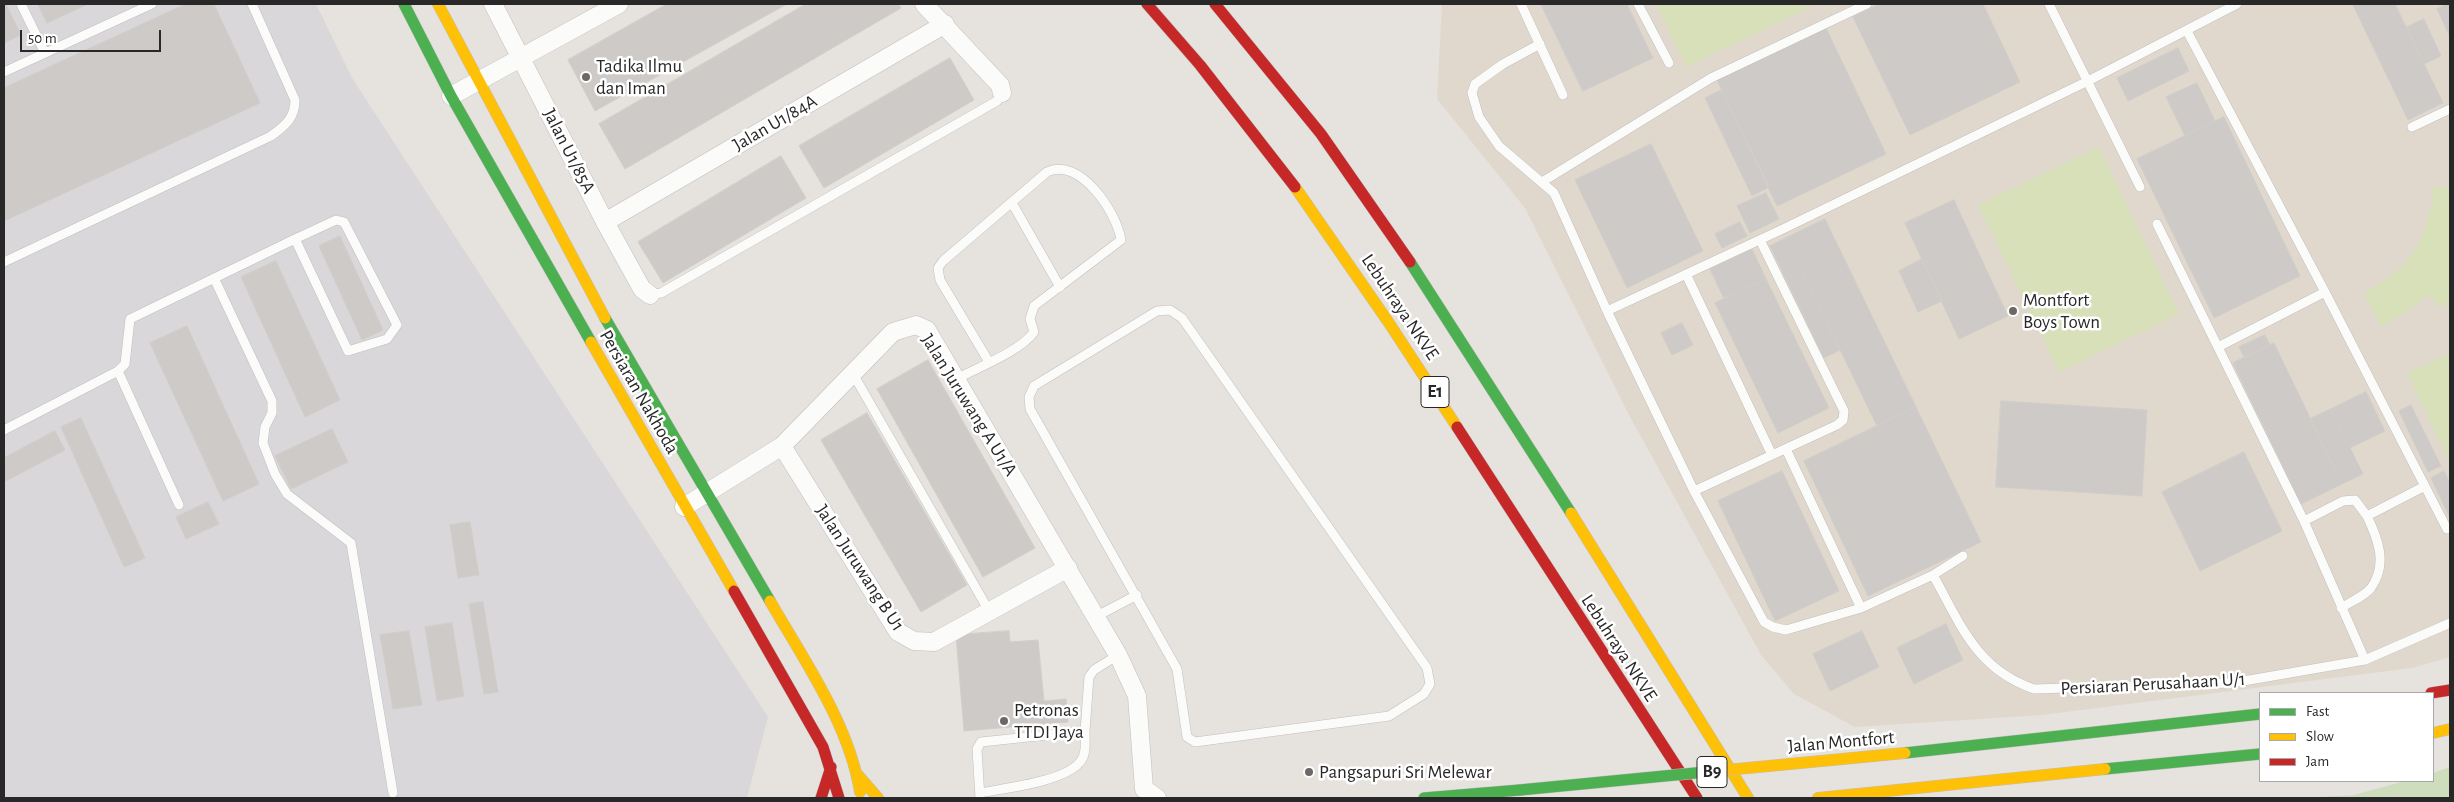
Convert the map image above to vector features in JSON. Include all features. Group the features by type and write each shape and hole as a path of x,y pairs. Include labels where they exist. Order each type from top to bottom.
{"main road":[{"name":"Persiaran Nakhoda","path":"404,4 451,96 823,747 831,767 839,798"},
{"name":"Persiaran Nakhoda","path":"438,4 600,310 830,703 857,774 861,798"},
{"name":"Lebuhraya NKVE","path":"1147,4 1218,86 1317,216 1437,394 1578,617 1697,798"},
{"name":"Lebuhraya NKVE","path":"1215,4 1287,90 1435,299 1748,798"},
{"path":"2434,693 2450,690"},
{"name":"Jalan Montfort","path":"1424,798 1905,753 2259,714"},
{"path":"2434,733 2450,729"},
{"path":"1818,798 1895,792 2259,754"},
{"path":"821,798 831,767"},
{"path":"857,774 878,798"}],"street":[{"name":"Jalan U1/85A","path":"493,4 605,222 642,289 650,295"},
{"path":"451,96 619,4"},
{"path":"924,4 1000,85 1002,93"},
{"name":"Jalan U1/84A","path":"605,222 944,24"},
{"name":"Jalan Juruwang A U1/A","path":"684,506 782,446 893,332 916,325 927,330 1097,616 1118,655 1136,696 1146,795"},
{"name":"Jalan Juruwang B U1","path":"782,446 898,632 914,641 934,642 1068,568"}],"lane":[{"path":"21,4 45,53"},
{"path":"4,72 152,4"},
{"path":"4,262 271,136 288,124 295,110 295,100 252,4"},
{"path":"1521,4 1563,95"},
{"path":"1638,4 1670,63"},
{"path":"1542,182 1711,78 1867,4"},
{"path":"2049,4 2140,187"},
{"path":"1606,311 1760,240 2088,82 2237,4"},
{"path":"2187,31 2325,292 2447,529"},
{"path":"1540,44 1503,64 1475,84 1472,93 1479,117 1499,146 1554,193 1606,311 1694,492 1764,622 1773,627 1786,630 1861,608 1933,575 1963,556"},
{"path":"650,295 661,293 997,101 1002,93"},
{"path":"2412,127 2450,109"},
{"path":"956,379 988,362 1027,341 1034,332 1030,319 1034,306 1121,240 1120,230 1096,190 1078,174 1061,168 1047,172 943,261 938,268 940,280 988,362"},
{"path":"1012,203 1060,287"},
{"path":"4,430 118,371 125,364 130,319 295,239 336,220 344,222 397,325 387,339 348,351 295,239"},
{"path":"2157,224 2304,521 2364,660"},
{"path":"1694,492 1837,425 1843,420 1844,411 1760,240"},
{"path":"1686,274 1772,455"},
{"path":"214,278 272,401 272,413 265,427 264,443 275,474 287,494 351,543 393,793"},
{"path":"2218,347 2325,292"},
{"path":"1170,310 1182,318 1427,668 1430,684 1424,694 1390,716 1195,742 1187,737 1177,669 1137,595 1030,409 1028,397 1034,386 1157,311 1170,310"},
{"path":"118,371 179,505"},
{"path":"852,372 989,611"},
{"path":"1786,449 1861,608"},
{"path":"2367,516 2425,486"},
{"path":"2304,521 2343,501 2355,500 2367,516 2379,544 2381,561 2371,588 2342,608"},
{"name":"Persiaran Perusahaan U/1","path":"1933,575 1972,645 1992,666 2013,682 2034,689 2232,683 2364,660 2450,623"},
{"path":"1097,616 1137,595"},
{"path":"1085,732 981,742 977,748 980,796 1058,776 1072,769 1081,761 1085,749 1090,677 1094,670 1118,655"}],"shaded area":[{"path":"4,4 316,4 352,78 768,717 747,798 4,798"},
{"name":"Montfort Boys Town","path":"1442,4 2450,4 2450,657 2412,668 2042,715 1855,727 1794,694 1761,655 1628,413 1525,208 1437,99"}],"green space":[{"path":"1656,4 1817,4 1686,67"},
{"path":"2099,147 2179,314 2059,372 1978,205"},
{"path":"2434,186 2450,188 2450,299 2443,308 2427,295 2414,307 2381,327 2364,293 2394,273 2415,250 2427,222"},
{"path":"2450,353 2450,463 2407,373"},
{"path":"2450,767 2450,798 2301,798 2354,795 2401,782 2434,782 2434,773"}],"building":[{"path":"4,4 6,4 21,35 4,43"},
{"path":"38,4 88,4 47,23"},
{"path":"186,4 214,4 260,103 4,221 4,88"},
{"path":"667,4 787,4 595,111 568,60"},
{"path":"806,4 898,4 901,8 625,169 599,124"},
{"path":"1541,4 1627,4 1653,58 1583,91"},
{"path":"1880,4 1983,4 2020,82 1910,135 1853,17"},
{"path":"2395,4 2443,103 2408,120 2353,5"},
{"path":"2450,4 2450,37 2437,9"},
{"path":"2424,19 2441,56 2424,64 2407,27"},
{"path":"1826,28 1886,154 1777,206 1717,80"},
{"path":"2178,48 2189,71 2128,101 2117,78"},
{"path":"950,58 974,100 824,188 799,146"},
{"path":"2197,83 2215,121 2185,136 2166,97"},
{"path":"1722,90 1769,187 1752,196 1705,98"},
{"path":"2224,117 2300,276 2214,318 2137,159"},
{"path":"1651,144 1703,251 1627,288 1575,180"},
{"path":"781,156 806,198 663,283 638,242"},
{"path":"1766,193 1779,219 1750,233 1737,206"},
{"path":"1954,200 2008,316 1959,339 1905,223"},
{"path":"1825,219 1916,407 1877,426 1786,238"},
{"path":"1740,222 1747,236 1722,248 1715,234"},
{"path":"340,236 383,330 362,340 319,246"},
{"path":"1786,238 1840,350 1824,358 1770,246"},
{"path":"1752,249 1766,279 1724,299 1710,269"},
{"path":"1922,259 1942,301 1918,312 1899,271"},
{"path":"276,261 340,400 305,417 241,277"},
{"path":"1766,279 1829,408 1778,433 1715,303"},
{"path":"1682,323 1693,345 1672,355 1661,333"},
{"path":"187,326 259,484 223,501 150,343"},
{"path":"2265,335 2270,345 2244,357 2239,347"},
{"path":"2274,343 2342,484 2301,504 2233,363"},
{"path":"928,360 1035,548 983,577 877,389"},
{"path":"2366,392 2385,431 2350,448 2331,409"},
{"path":"2001,401 2147,410 2142,496 1996,487"},
{"path":"2411,405 2441,466 2428,472 2399,411"},
{"path":"1916,407 1981,542 1868,596 1804,461"},
{"path":"2331,409 2363,474 2342,484 2310,419"},
{"path":"867,413 967,585 921,612 821,440"},
{"path":"81,418 145,558 124,567 61,427"},
{"path":"332,429 348,462 291,489 275,456"},
{"path":"55,431 65,450 4,482 4,458"},
{"path":"2244,452 2282,531 2200,571 2162,492"},
{"path":"1782,471 1839,591 1775,621 1718,501"},
{"path":"2444,471 2450,483 2450,518 2431,478"},
{"path":"208,502 219,524 186,539 176,517"},
{"path":"470,522 479,575 458,578 450,525"},
{"path":"483,602 498,692 484,694 469,604"},
{"path":"452,623 464,696 437,701 425,627"},
{"path":"1946,624 1963,660 1914,684 1897,648"},
{"path":"409,631 422,705 393,709 380,635"},
{"path":"1009,631 1010,642 1038,640 1044,701 1066,699 1068,722 964,731 956,635"},
{"path":"1862,631 1879,667 1830,691 1813,654"}],"traffic: fast":[{"path":"404,4 451,96 591,342"},
{"path":"1410,262 1571,513"},
{"path":"605,318 770,601"},
{"path":"1905,753 2259,714"},
{"path":"2105,769 2259,754"},
{"path":"1520,790 1716,771"},
{"path":"1424,798 1520,790"}],"traffic: slow":[{"path":"438,4 605,318"},
{"path":"1295,187 1389,323 1457,427"},
{"path":"591,342 734,591"},
{"path":"1571,513 1748,798"},
{"path":"770,601 811,669 836,717 846,742 860,792"},
{"path":"2434,733 2450,729"},
{"path":"1716,771 1905,753"},
{"path":"1818,798 2105,769"},
{"path":"857,774 878,798"}],"traffic: jam":[{"path":"1147,4 1200,65 1295,187"},
{"path":"1215,4 1321,134 1410,262"},
{"path":"1457,427 1697,798"},
{"path":"734,591 823,747 839,798"},
{"path":"2434,693 2450,690"},
{"path":"821,798 831,767"}],"place":[{"name":"Tadika Ilmu dan Iman","path":"586,77"},
{"name":"Montfort Boys Town","path":"2013,311"},
{"name":"Petronas TTDI Jaya","path":"1004,721"},
{"name":"Pangsapuri Sri Melewar","path":"1309,772"}]}
